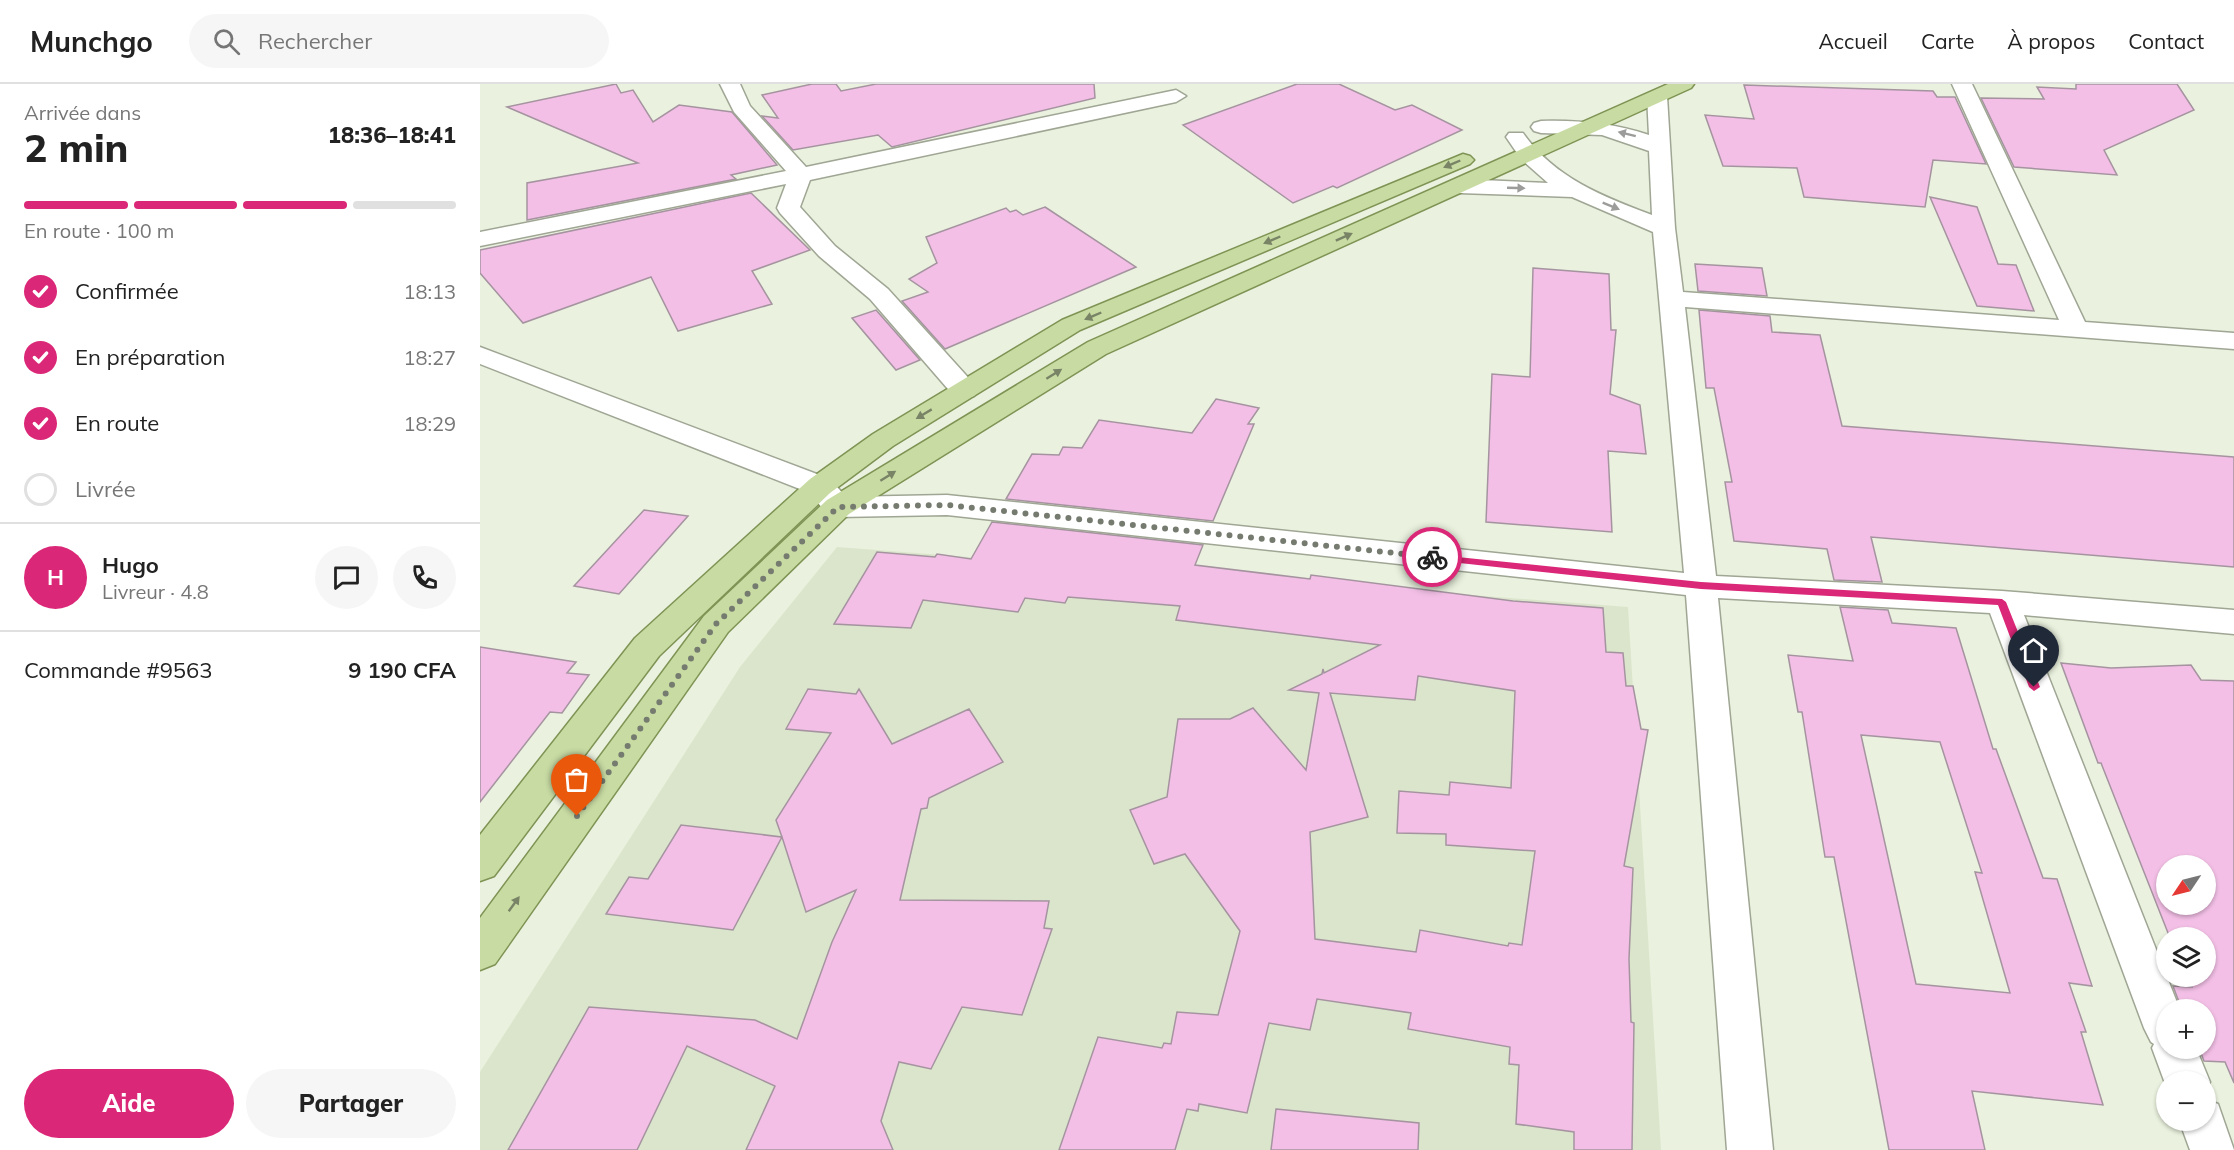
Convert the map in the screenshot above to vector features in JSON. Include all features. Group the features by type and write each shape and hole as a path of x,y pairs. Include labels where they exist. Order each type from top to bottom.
{"main road":[{"path":"480,951 716,624 829,496 883,440 1071,325 1649,90 1684,84"},
{"path":"480,864 647,647 829,496 1097,348 1459,186 1527,140 1591,125 1649,90"}],"street":[{"path":"730,84 741,108 801,175"},
{"path":"1962,84 2075,328"},
{"path":"1649,90 1661,148 1664,228 1701,585 1750,1150"},
{"path":"480,239 801,175 1176,96"},
{"path":"1574,191 1527,140 1591,125 1636,136 1661,148"},
{"path":"801,175 788,208 827,250 879,294 964,390"},
{"path":"1459,186 1574,191 1664,228"},
{"path":"1673,299 2234,341"},
{"path":"480,355 829,496 947,505 1701,585 2002,602 2234,622"},
{"path":"2002,602 2156,1002"},
{"path":"2206,1131 2213,1150"}],"shaded area":[{"path":"837,547 1628,607 1661,1150 480,1150 480,1072 740,667"}],"building":[{"path":"616,84 621,93 633,90 653,122 679,105 732,112 777,165 731,175 736,179 527,220 527,183 638,163 507,107"},
{"path":"812,84 836,84 841,91 876,84 1094,84 1095,98 892,147 878,135 793,150 762,116 778,118 762,95"},
{"path":"1297,84 1339,84 1395,110 1412,105 1462,130 1337,188 1333,186 1293,203 1183,125"},
{"path":"2076,84 2177,84 2194,110 2104,150 2117,175 2014,167 1981,98 2044,99 2037,87 2076,89"},
{"path":"1744,85 1933,91 1937,97 1955,97 1986,164 1933,160 1925,207 1804,197 1797,168 1723,166 1705,115 1754,119"},
{"path":"751,193 810,250 752,271 772,304 678,331 651,277 523,323 480,273 480,250"},
{"path":"1930,197 1977,207 1998,264 2016,265 2034,311 1977,306"},
{"path":"1045,207 1136,267 945,349 902,301 928,292 909,279 937,263 926,237 1006,208 1010,212 1016,210 1023,215"},
{"path":"1695,264 1762,268 1767,296 1698,291"},
{"path":"1533,268 1609,274 1611,330 1616,330 1610,394 1640,405 1646,454 1608,451 1612,532 1486,522 1492,374 1530,377"},
{"path":"876,310 920,360 896,370 852,318"},
{"path":"1699,310 1770,316 1772,332 1820,335 1842,426 2234,457 2234,567 1871,537 1882,582 1834,580 1827,549 1734,541 1725,482 1732,482 1714,388 1706,388"},
{"path":"1216,399 1259,408 1248,424 1254,424 1213,521 1006,499 1032,454 1059,455 1063,447 1082,448 1099,420 1192,433"},
{"path":"644,510 688,516 619,594 574,586"},
{"path":"992,522 1203,545 1195,565 1310,579 1311,575 1513,601 1603,608 1606,652 1623,653 1626,686 1633,686 1641,729 1648,730 1624,866 1633,868 1629,959 1631,1022 1634,1023 1632,1150 1574,1150 1574,1132 1516,1124 1519,1065 1509,1064 1510,1047 1408,1029 1411,1013 1317,999 1310,1030 1269,1023 1247,1113 1199,1104 1198,1111 1187,1109 1175,1150 1059,1150 1098,1037 1162,1048 1164,1043 1171,1044 1177,1012 1218,1015 1240,931 1185,854 1154,864 1130,810 1167,797 1178,719 1230,719 1253,708 1306,770 1319,693 1289,690 1322,674 1323,669 1324,673 1380,645 1176,620 1180,606 1068,597 1065,603 1025,598 1018,612 923,600 911,628 834,624 877,552 935,557 937,554 971,559","holes":["1418,676 1515,691 1511,788 1450,782 1449,795 1399,791 1397,833 1446,834 1446,845 1535,851 1522,945 1509,943 1508,946 1420,930 1416,952 1315,939 1310,832 1368,817 1330,693 1415,700"]},
{"path":"1840,607 1888,610 1892,623 1956,628 1993,749 1996,749 2043,878 2057,879 2092,986 2069,983 2086,1032 2081,1032 2103,1105 1972,1091 1985,1150 1889,1150 1834,857 1825,857 1802,712 1798,712 1788,655 1853,661","holes":["1861,735 1940,742 1982,873 1975,872 2010,993 1916,984"]},
{"path":"480,647 576,662 567,673 589,675 562,713 550,712 480,802"},
{"path":"2061,663 2111,668 2191,665 2201,680 2234,681 2234,1083 2225,1062 2204,1061 2203,1059 2216,1059 2216,999 2178,999 2173,987 2216,987 2216,927 2166,927 2161,915 2216,915 2216,855 2156,855 2156,902 2101,763 2098,763"},
{"path":"808,689 856,694 859,689 892,744 969,709 1003,762 929,798 927,808 921,809 900,900 1049,901 1044,928 1052,929 1022,1015 962,1007 931,1069 899,1062 881,1121 893,1150 746,1150 775,1086 687,1046 637,1150 508,1150 589,1007 755,1020 797,1039 832,942 856,890 806,912 776,820 831,733 786,729"},
{"path":"681,825 782,837 733,930 606,914 629,877 648,879"},
{"path":"1276,1109 1419,1123 1418,1150 1271,1150"}],"way so far":[{"path":"577,816 716,624 838,507 947,505 1432,557"}],"route":[{"path":"1432,557 1701,585 2002,602 2034,687"}]}
